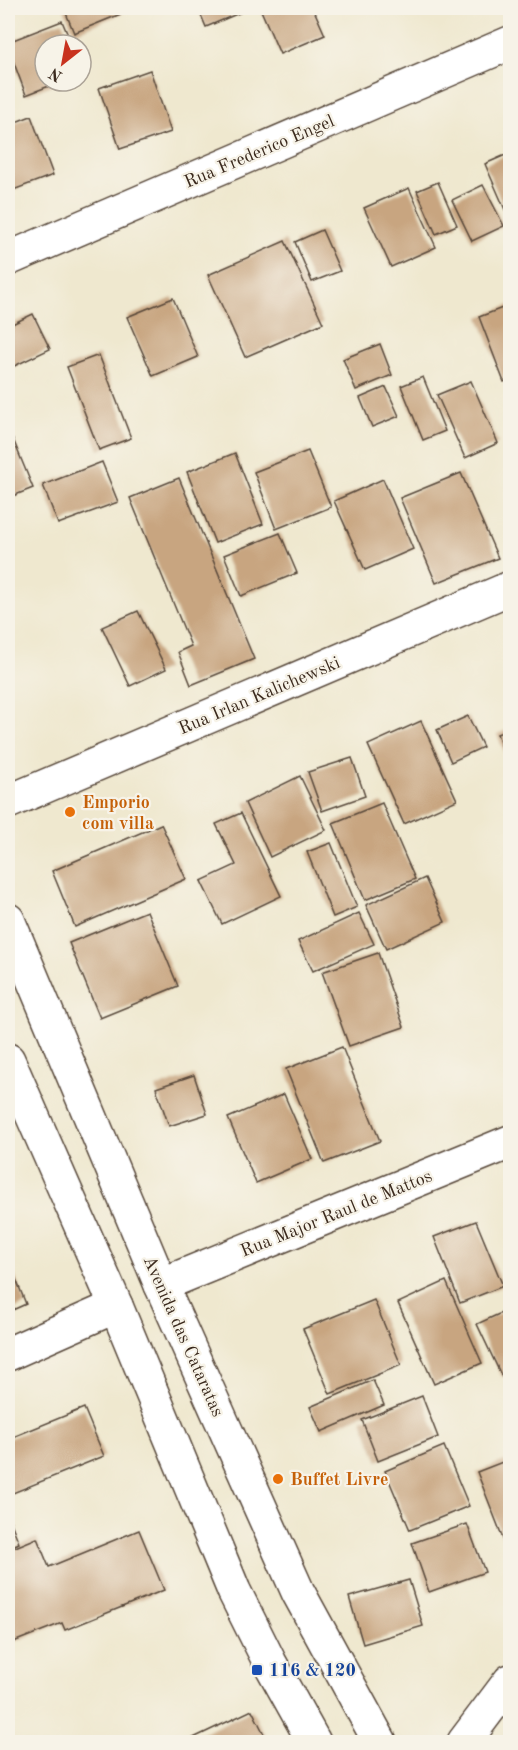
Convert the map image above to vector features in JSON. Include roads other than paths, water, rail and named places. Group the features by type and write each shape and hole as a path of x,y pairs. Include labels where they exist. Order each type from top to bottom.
{"street":[{"name":"Rua Frederico Engel","path":"8,259 510,43"},
{"name":"Rua Irlan Kalichewski","path":"8,802 510,588"},
{"name":"Avenida das Cataratas","path":"8,921 161,1285 298,1592 380,1743"},
{"path":"8,1060 116,1306 234,1591 314,1743"},
{"name":"Rua Major Raul de Mattos","path":"161,1285 510,1142"},
{"path":"8,1354 116,1306"},
{"path":"464,1743 510,1681"}],"place":[{"name":"Emporio com villa","path":"70,812"},
{"name":"Buffet Livre","path":"278,1479"},
{"name":"116 & 120","path":"257,1670"}]}
